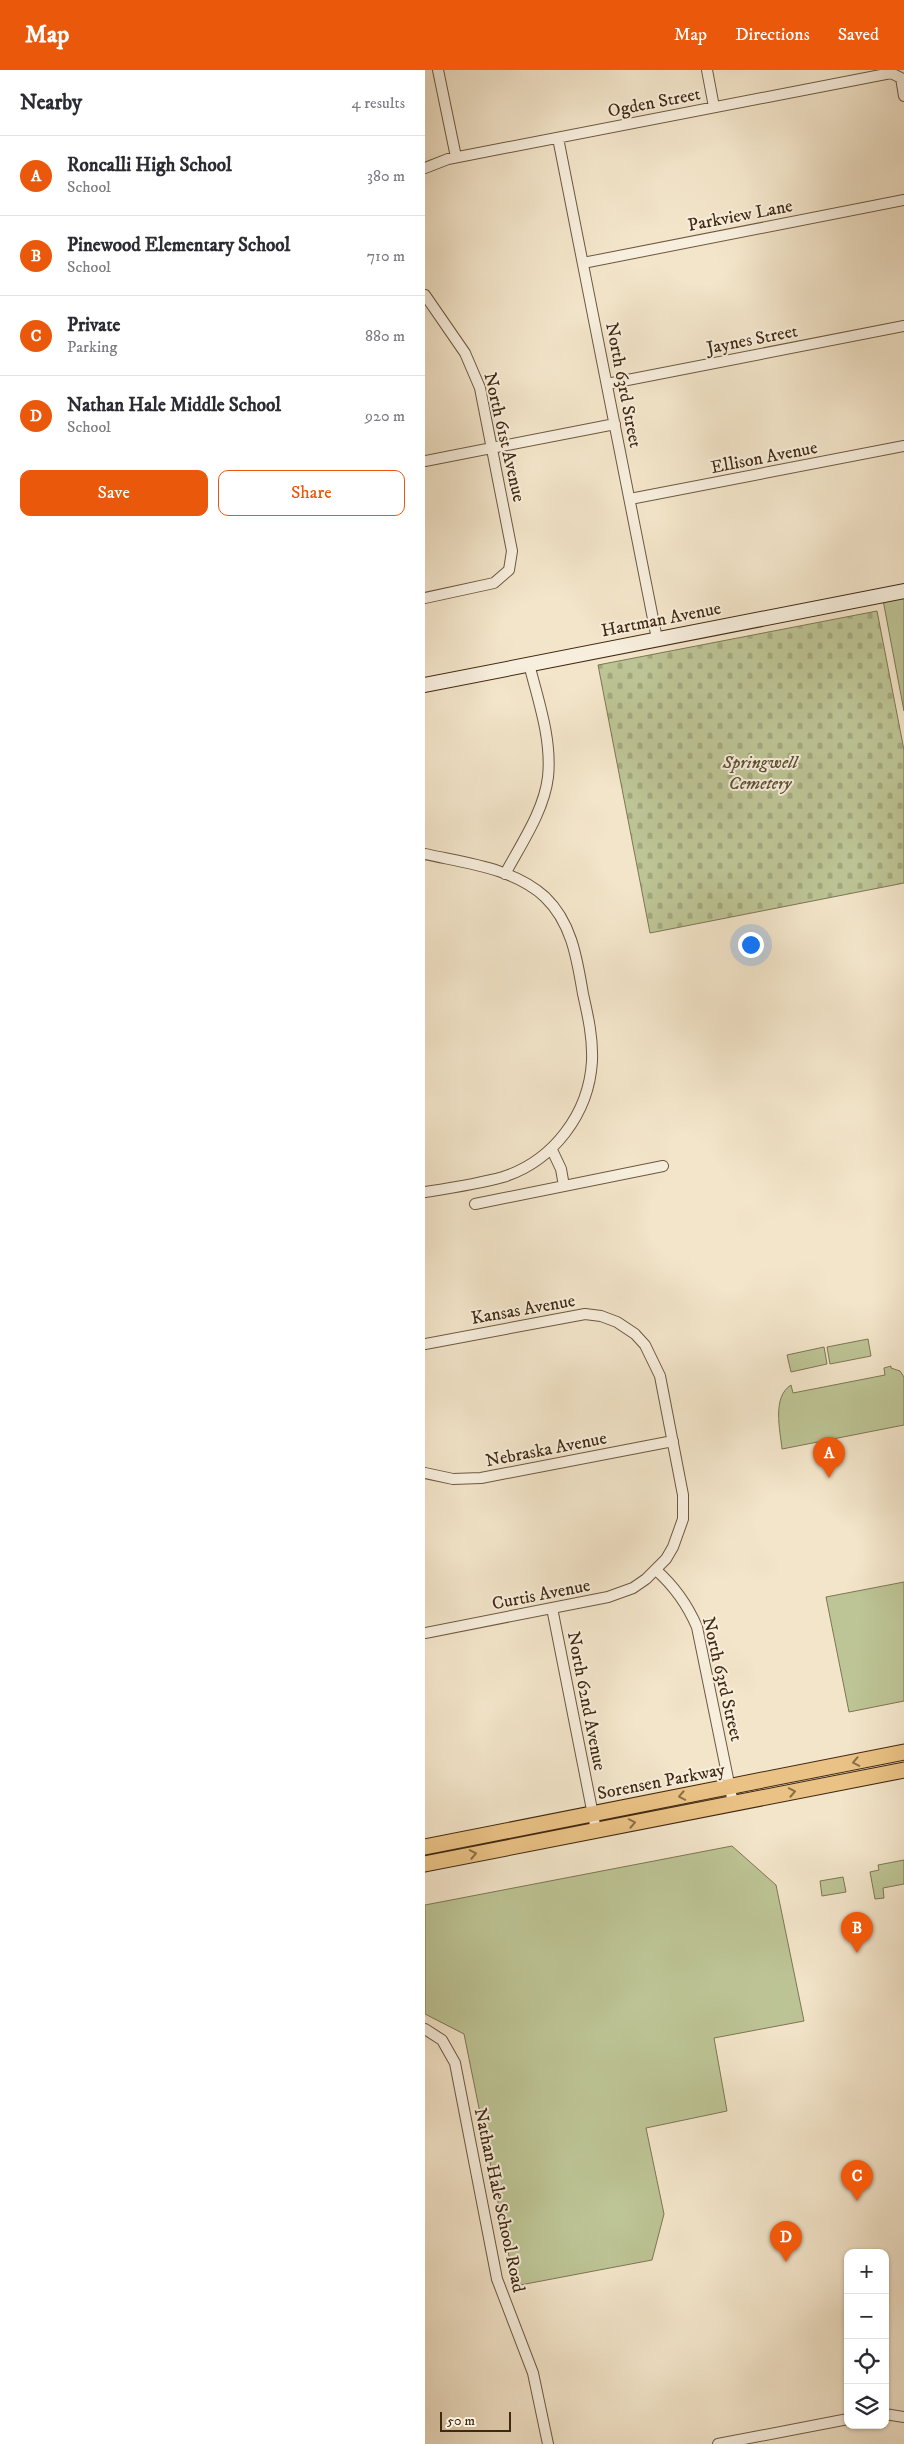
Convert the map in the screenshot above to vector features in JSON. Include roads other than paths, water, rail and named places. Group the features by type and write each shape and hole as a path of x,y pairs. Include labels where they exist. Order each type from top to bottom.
{"main road":[{"name":"Hartman Avenue","path":"425,685 904,591"},
{"name":"Sorensen Parkway","path":"425,1847 904,1752"},
{"name":"Sorensen Parkway","path":"425,1864 904,1770"}],"street":[{"path":"438,70 456,157"},
{"path":"707,70 714,107"},
{"name":"Ogden Street","path":"425,168 437,162 456,157 891,73 901,78 904,96"},
{"name":"North 63rd Street","path":"558,138 657,639"},
{"name":"Parkview Lane","path":"583,263 904,200"},
{"name":"North 61st Avenue","path":"425,295 454,334 473,369 480,388 512,551 509,570 502,578 487,586 425,598"},
{"name":"Jaynes Street","path":"607,384 904,326"},
{"path":"425,461 615,424"},
{"name":"Ellison Avenue","path":"630,499 904,446"},
{"path":"505,874 538,812 548,778 546,738 529,664"},
{"path":"425,854 505,874 531,887 544,897 564,922 574,946 591,1032 592,1061 586,1094 571,1125 552,1150 538,1160 503,1177 425,1192"},
{"path":"552,1150 561,1169 563,1186"},
{"path":"475,1204 663,1166"},
{"name":"Kansas Avenue","path":"425,1344 575,1315 601,1316 625,1326 641,1340 657,1365 673,1441"},
{"path":"656,1570 673,1547 683,1519 683,1494 673,1441"},
{"name":"Nebraska Avenue","path":"425,1473 453,1479 481,1478 673,1441"},
{"name":"North 63rd Street","path":"656,1570 666,1578 684,1603 697,1627 733,1803"},
{"name":"Curtis Avenue","path":"425,1633 624,1592 647,1579 656,1570"},
{"name":"North 62nd Avenue","path":"552,1608 596,1830"},
{"name":"Nathan Hale School Road","path":"425,2029 442,2040 450,2051 455,2063 495,2270 503,2297 533,2373 548,2444"},
{"path":"889,2414 904,2416"},
{"path":"718,2444 844,2420"}],"place":[{"name":"Roncalli High School","path":"829,1478"},
{"name":"Pinewood Elementary School","path":"857,1953"},
{"name":"Private","path":"857,2201"},
{"name":"Nathan Hale Middle School","path":"786,2262"}],"park label":[{"name":"Springwell Cemetery","path":"760,772"}]}
